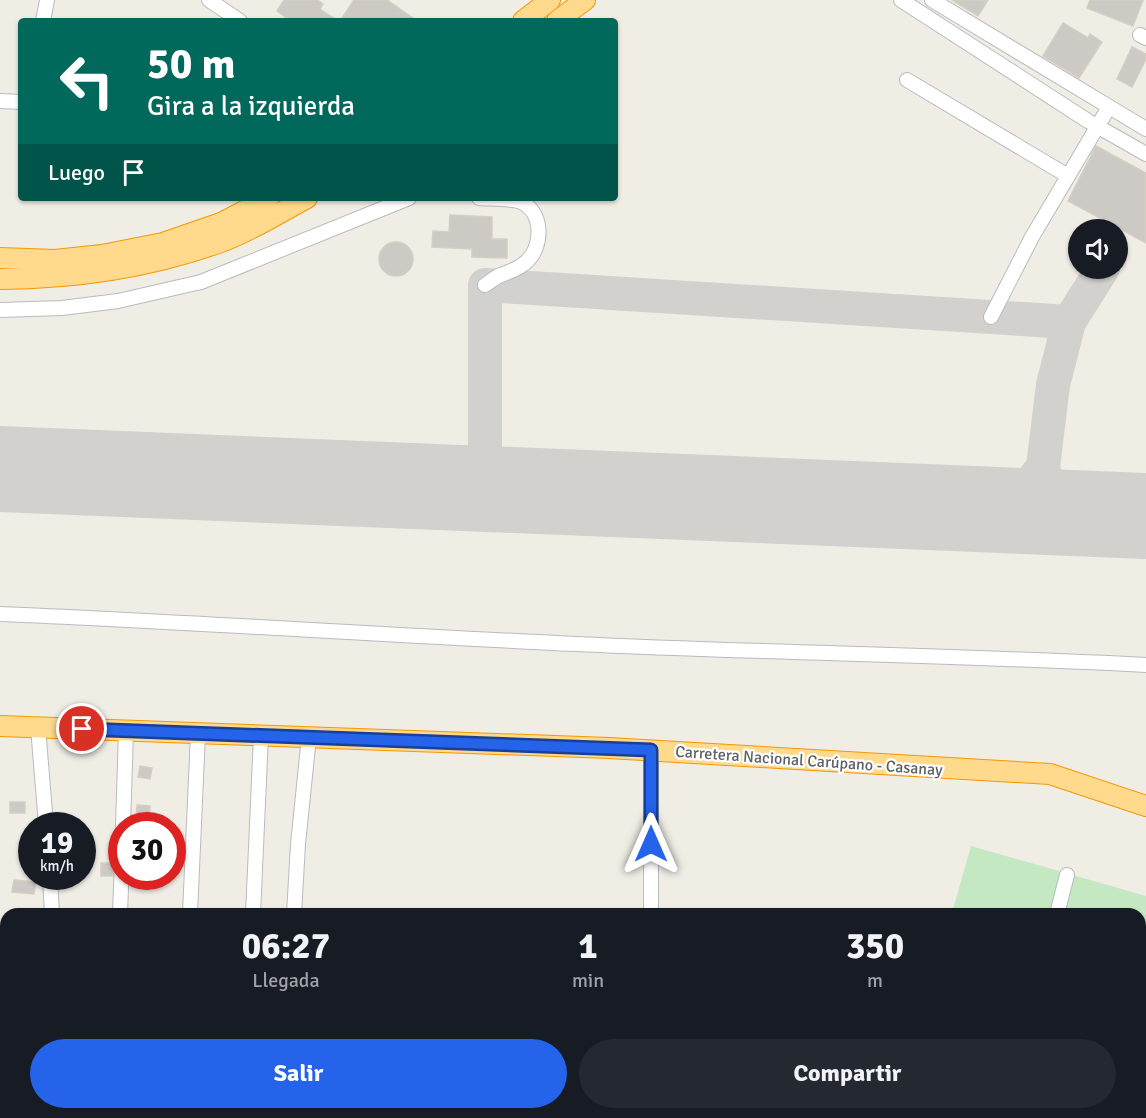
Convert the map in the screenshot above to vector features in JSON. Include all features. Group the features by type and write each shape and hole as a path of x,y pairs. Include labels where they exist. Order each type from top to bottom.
{"highway":[{"path":"527,18 550,0"},
{"path":"561,18 585,0"},
{"path":"0,258 55,260 102,255 163,243 221,223 263,201"},
{"path":"0,279 44,279 100,273 160,262 223,241 301,201"},
{"name":"Carretera Nacional Carúpano - Casanay","path":"0,726 651,750 1050,774 1146,806"}],"street":[{"path":"44,18 47,0"},
{"path":"209,0 236,18"},
{"path":"901,0 1097,126 1146,154"},
{"path":"926,16 933,1 1146,129"},
{"path":"907,80 1068,176"},
{"path":"0,101 18,102"},
{"path":"991,317 1010,278 1109,107"},
{"path":"0,310 62,308 118,301 201,282 402,201"},
{"path":"485,285 499,275 518,268 535,252 538,238 537,221 532,211 521,202 510,201"},
{"path":"0,614 156,620 578,644 1015,658 1146,665"},
{"path":"38,727 45,812"},
{"path":"123,812 126,731"},
{"path":"190,908 198,733"},
{"path":"253,908 261,736"},
{"path":"294,908 298,844 309,737"},
{"path":"651,750 651,908"},
{"path":"1059,908 1067,875"},
{"path":"51,890 52,908"},
{"path":"120,908 121,890"}],"green space":[{"path":"971,846 1146,896 1146,908 953,908"}],"building":[{"path":"284,0 317,0 323,4 320,9 334,18 287,18 277,11"},
{"path":"354,0 387,0 413,18 342,18"},
{"path":"952,0 988,0 978,16"},
{"path":"1090,0 1143,0 1133,26 1087,8"},
{"path":"1063,23 1088,38 1090,34 1102,42 1079,78 1043,56"},
{"path":"1132,47 1146,54 1146,59 1132,87 1117,79"},
{"path":"1096,146 1146,173 1146,243 1128,233 1128,219 1101,219 1068,201"},
{"path":"450,215 492,217 492,239 507,239 507,258 472,257 472,249 432,247 433,231 449,232"},
{"path":"396,242 408,247 413,259 408,271 396,276 384,271 379,259 384,247"},
{"path":"140,766 152,768 150,779 138,777"},
{"path":"10,802 25,802 25,812 10,813"},
{"path":"137,805 150,806 150,812 136,812"},
{"path":"101,863 108,863 108,876 101,876"},
{"path":"14,880 18,880 18,890 35,890 34,894 12,892"}],"taxiway":[{"path":"1043,467 1053,385 1069,322 1096,279"},
{"path":"485,489 485,285 1069,322"},
{"path":"1001,510 1019,498 1043,467 1054,493 1076,513"}],"runway":[{"path":"0,469 1146,516"}],"route":[{"path":"82,729 651,750 651,844"}]}
